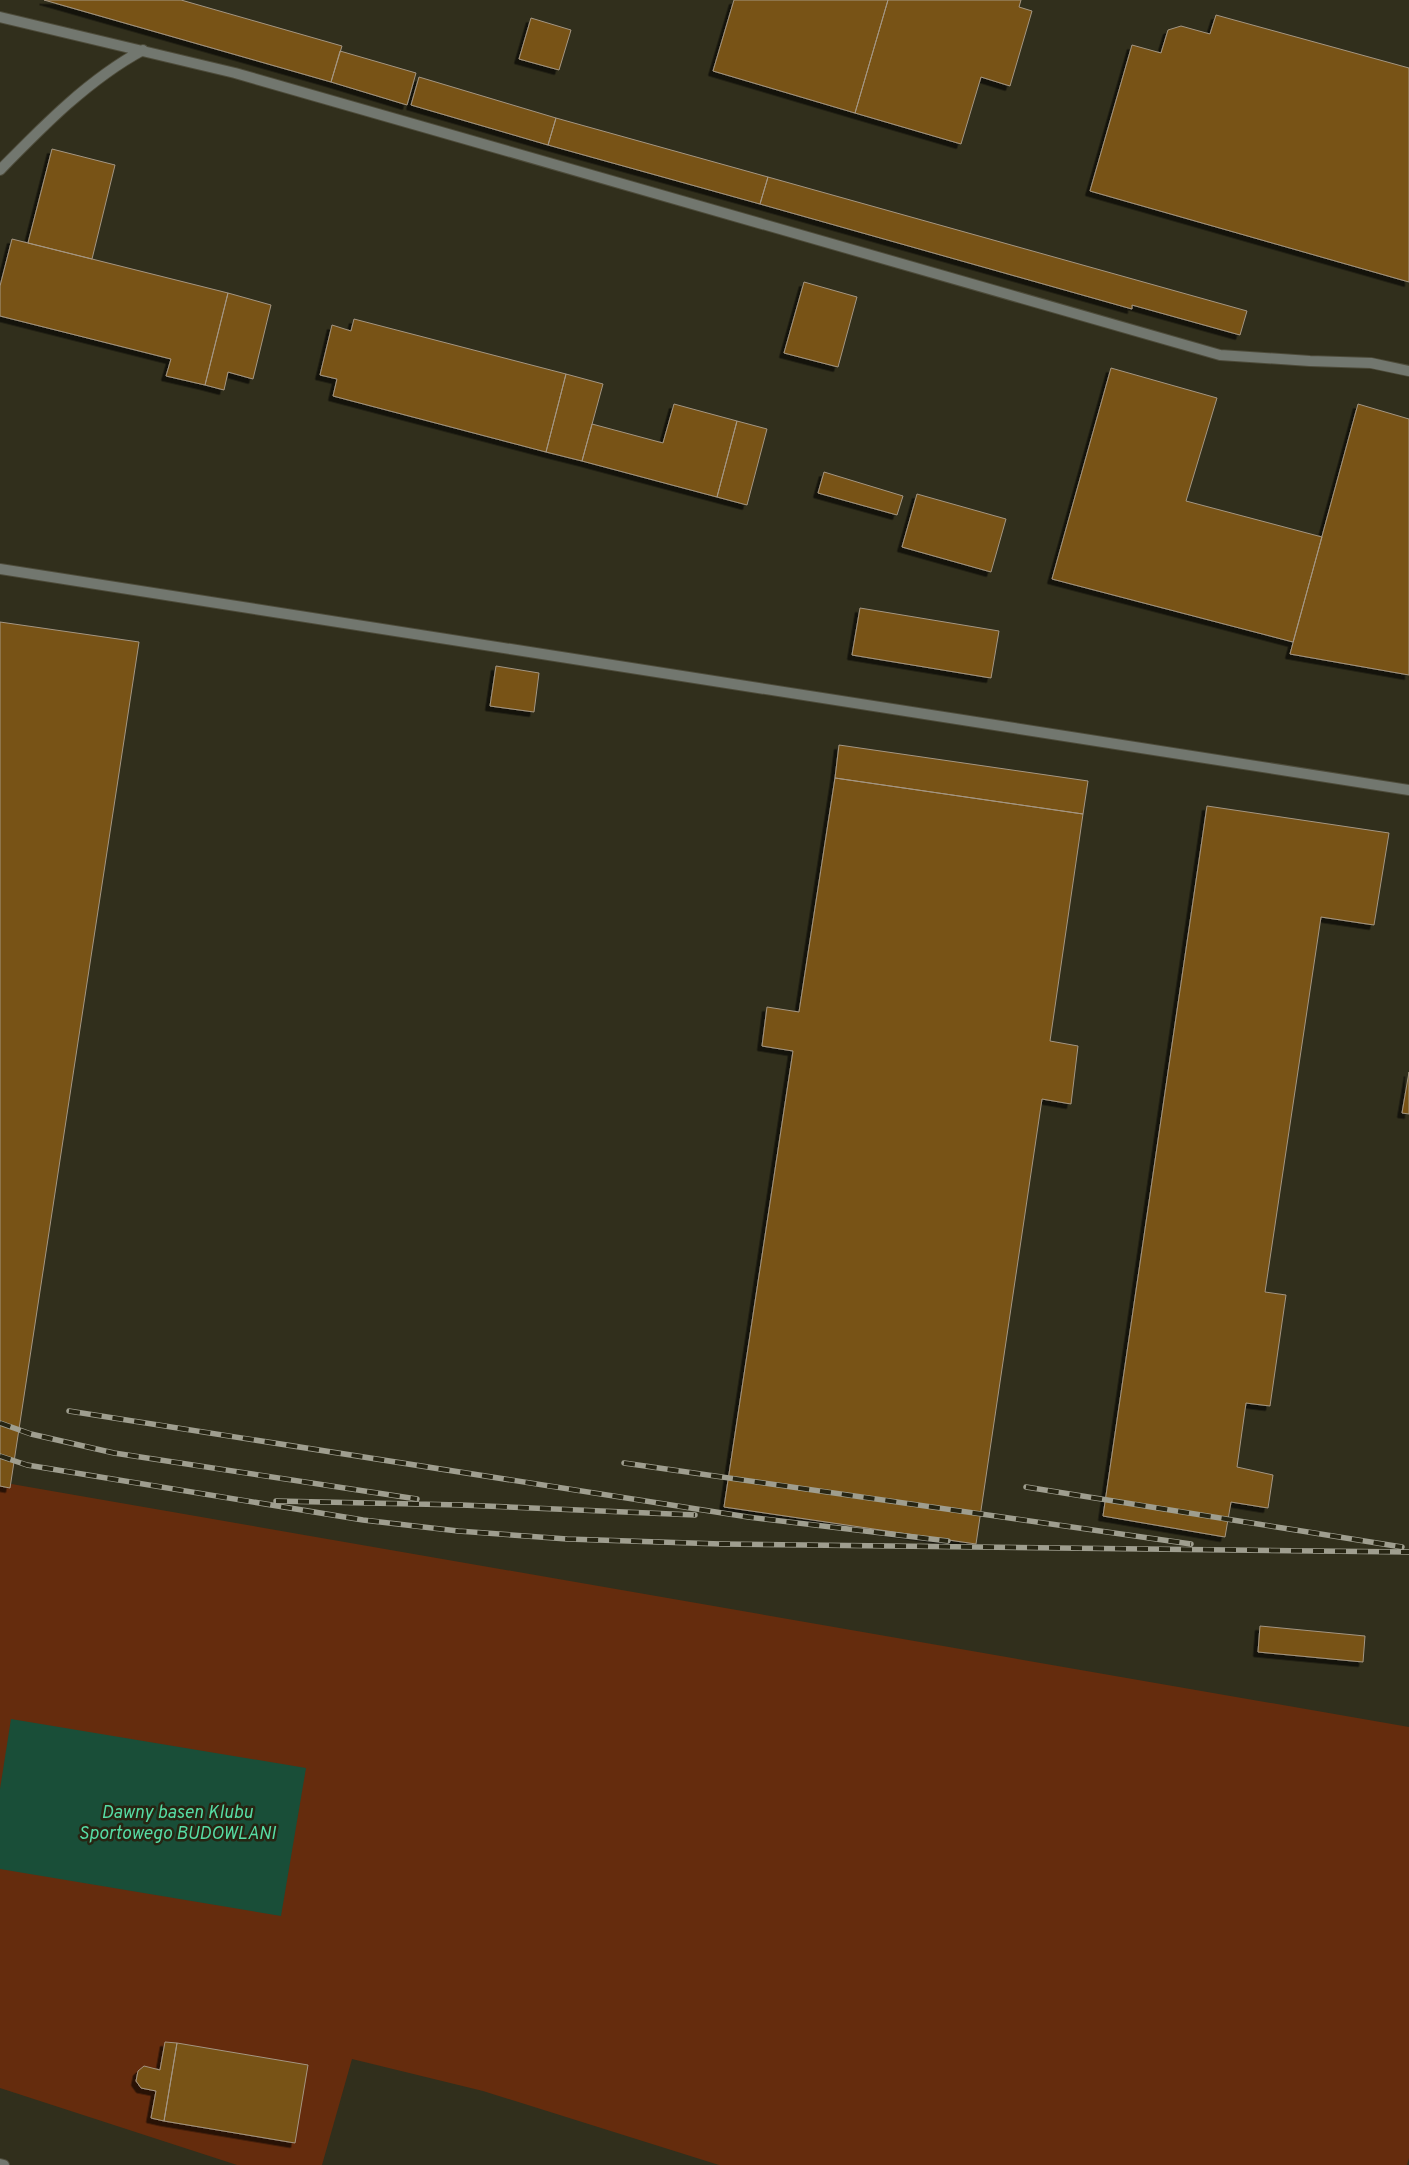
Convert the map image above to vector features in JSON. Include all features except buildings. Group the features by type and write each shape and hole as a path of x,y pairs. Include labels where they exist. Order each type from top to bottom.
{"lane":[{"path":"0,17 245,76 1220,355 1371,363 1409,371"},
{"path":"0,170 90,84 120,62 143,50"},
{"path":"0,569 1409,790"},
{"path":"0,2164 4,2165"}],"shaded area":[{"path":"0,1482 1409,1727 1409,2158 1407,2165 719,2165 483,2091 352,2059 322,2165 237,2165 0,2088"}],"water":[{"name":"Dawny basen Klubu Sportowego BUDOWLANI","path":"11,1719 306,1768 281,1916 0,1869 0,1789"}],"railway":[{"path":"69,1411 748,1517 948,1541"},
{"path":"0,1423 31,1434 114,1453 417,1499"},
{"path":"0,1456 27,1465 363,1520 458,1531 567,1539 721,1544 1409,1552"},
{"path":"624,1463 1191,1544"},
{"path":"1026,1487 1402,1547"},
{"path":"276,1501 461,1505 695,1515"}]}
